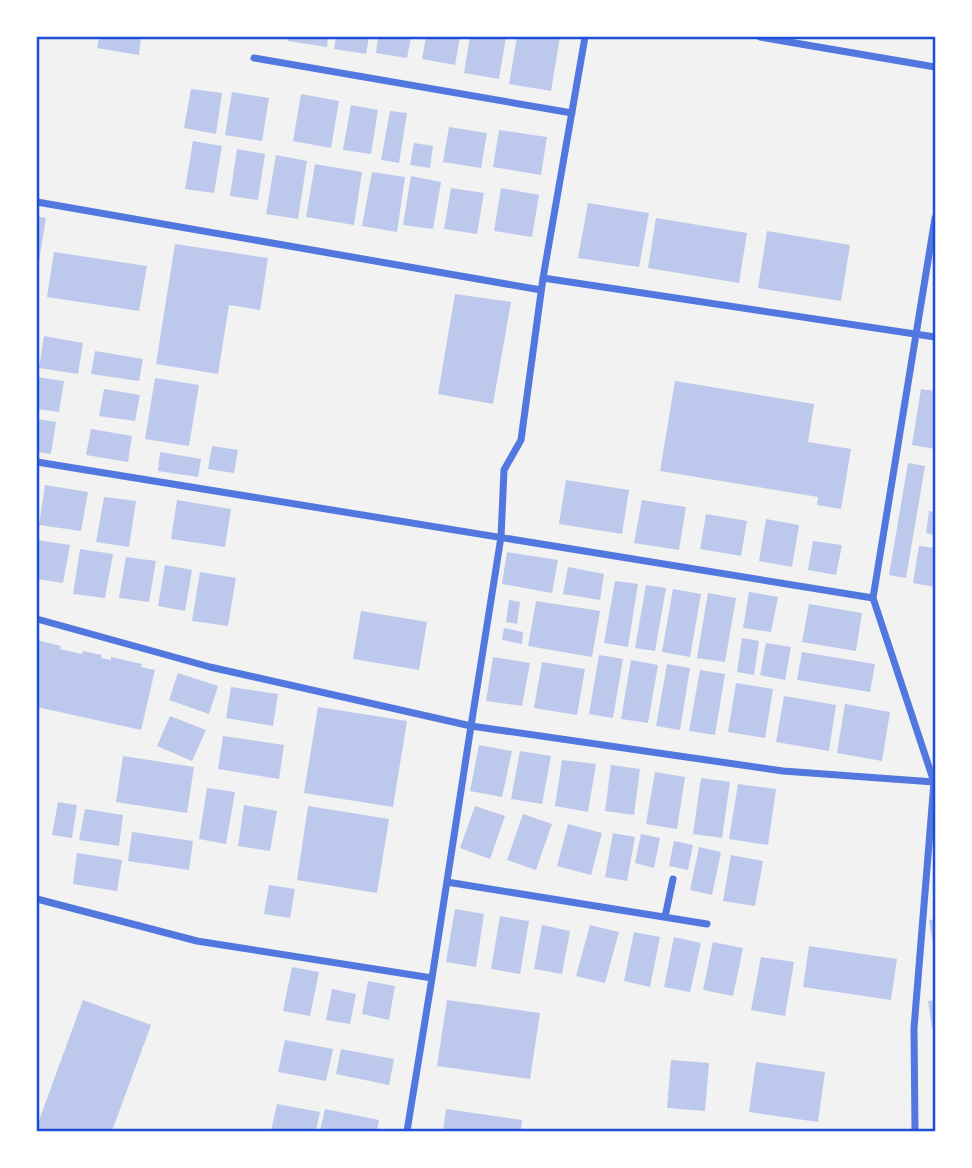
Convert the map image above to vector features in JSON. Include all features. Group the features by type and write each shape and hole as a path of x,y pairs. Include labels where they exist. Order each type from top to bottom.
{"street":[{"path":"407,1131 501,537 504,470 521,440 541,290 585,37"},
{"path":"760,37 935,67"},
{"path":"254,58 572,113"},
{"path":"37,202 541,290"},
{"path":"915,1131 914,1028 934,782 873,598 935,218"},
{"path":"543,278 935,337"},
{"path":"37,462 873,598"},
{"path":"37,619 210,667 471,726 783,771 934,782"},
{"path":"665,917 673,878"},
{"path":"447,881 707,924"},
{"path":"37,899 197,941 432,978"}],"building":[{"path":"99,37 141,37 139,55 97,48"},
{"path":"288,37 328,37 327,47 288,41"},
{"path":"336,37 369,37 366,54 334,49"},
{"path":"378,37 411,37 407,58 376,53"},
{"path":"426,37 460,37 455,65 422,59"},
{"path":"470,37 506,37 499,79 464,73"},
{"path":"517,37 560,37 551,91 509,84"},
{"path":"191,89 222,93 216,134 184,128"},
{"path":"232,92 269,98 262,141 225,135"},
{"path":"301,94 339,101 331,148 293,141"},
{"path":"351,105 378,110 371,154 343,150"},
{"path":"390,111 407,113 399,163 381,160"},
{"path":"449,127 487,133 481,168 443,162"},
{"path":"499,130 547,137 541,175 493,167"},
{"path":"193,141 222,146 214,193 185,189"},
{"path":"414,143 433,146 430,168 410,165"},
{"path":"237,149 265,154 258,200 230,196"},
{"path":"276,155 307,161 298,219 266,214"},
{"path":"315,164 362,172 354,225 306,217"},
{"path":"372,172 405,177 397,232 362,226"},
{"path":"411,176 441,182 433,229 403,225"},
{"path":"451,188 484,193 477,234 444,229"},
{"path":"501,188 539,195 532,237 494,231"},
{"path":"588,203 649,213 639,267 578,258"},
{"path":"37,216 46,218 38,268 37,268"},
{"path":"656,218 747,233 739,283 648,268"},
{"path":"767,231 850,245 841,301 758,288"},
{"path":"175,244 268,258 260,310 229,305 218,374 156,364"},
{"path":"54,252 147,266 139,311 47,297"},
{"path":"455,294 511,302 493,404 438,394"},
{"path":"44,336 83,343 78,374 39,368"},
{"path":"95,351 143,359 139,381 91,374"},
{"path":"37,377 64,381 59,412 37,409"},
{"path":"155,378 199,385 189,446 145,439"},
{"path":"675,381 814,404 808,442 851,449 841,509 817,505 818,497 660,471"},
{"path":"104,389 140,395 135,421 99,416"},
{"path":"921,389 935,391 935,449 912,445"},
{"path":"37,419 56,422 51,454 37,452"},
{"path":"91,429 132,436 128,462 86,455"},
{"path":"212,446 238,450 234,473 208,469"},
{"path":"160,452 201,459 198,477 158,471"},
{"path":"908,463 925,466 906,578 889,575"},
{"path":"566,480 629,490 622,534 559,524"},
{"path":"45,485 88,492 81,531 39,525"},
{"path":"104,497 136,501 129,547 96,542"},
{"path":"177,500 231,509 225,547 171,539"},
{"path":"642,500 686,507 679,550 634,543"},
{"path":"929,511 935,512 935,535 926,533"},
{"path":"706,514 747,521 741,556 700,549"},
{"path":"766,519 799,525 792,567 759,561"},
{"path":"37,540 70,545 63,583 37,579"},
{"path":"813,541 842,545 836,575 808,570"},
{"path":"919,546 935,548 935,587 913,583"},
{"path":"80,549 113,554 105,598 73,594"},
{"path":"507,552 558,560 552,593 502,584"},
{"path":"126,557 156,561 149,602 119,598"},
{"path":"165,565 192,570 185,611 158,606"},
{"path":"568,567 604,574 600,600 563,594"},
{"path":"200,572 236,578 228,626 192,621"},
{"path":"615,581 638,584 628,647 604,643"},
{"path":"646,585 666,588 655,651 635,648"},
{"path":"673,589 701,594 690,657 662,652"},
{"path":"749,592 778,597 771,632 743,628"},
{"path":"708,593 736,598 725,662 697,658"},
{"path":"509,600 520,602 517,624 506,622"},
{"path":"536,601 600,611 592,657 528,646"},
{"path":"809,604 862,613 856,651 802,642"},
{"path":"361,611 427,622 419,670 353,659"},
{"path":"504,628 523,632 522,644 502,640"},
{"path":"742,638 759,641 754,675 737,672"},
{"path":"37,640 61,646 60,649 102,655 101,658 111,660 111,657 155,670 141,730 37,707"},
{"path":"766,643 791,647 785,680 760,675"},
{"path":"802,652 875,664 870,692 797,680"},
{"path":"599,655 623,659 613,718 589,714"},
{"path":"493,657 530,663 522,706 486,701"},
{"path":"631,660 658,665 648,723 621,719"},
{"path":"542,662 585,669 577,715 534,708"},
{"path":"667,664 690,668 680,730 656,726"},
{"path":"700,670 725,674 715,735 689,731"},
{"path":"178,673 218,686 209,714 169,700"},
{"path":"736,683 773,689 765,738 728,732"},
{"path":"231,687 278,694 273,726 226,718"},
{"path":"784,696 836,705 829,751 776,742"},
{"path":"845,704 890,712 882,761 837,753"},
{"path":"318,707 407,721 393,807 304,793"},
{"path":"170,716 206,730 192,761 157,746"},
{"path":"223,736 284,745 279,779 218,769"},
{"path":"479,745 512,751 502,797 470,791"},
{"path":"520,751 551,756 542,804 511,799"},
{"path":"123,756 194,767 187,813 116,802"},
{"path":"562,760 596,764 588,812 555,806"},
{"path":"611,765 640,769 634,815 605,811"},
{"path":"655,772 685,777 677,829 646,824"},
{"path":"701,778 730,782 722,838 693,834"},
{"path":"738,784 776,789 768,845 729,839"},
{"path":"207,788 235,792 226,844 199,839"},
{"path":"58,802 77,805 72,838 52,835"},
{"path":"244,805 277,811 270,851 238,846"},
{"path":"308,806 389,819 377,893 297,880"},
{"path":"475,806 505,816 490,859 460,848"},
{"path":"85,809 123,815 119,846 79,840"},
{"path":"523,814 552,824 536,870 507,860"},
{"path":"568,824 602,833 591,875 557,866"},
{"path":"132,832 193,841 189,870 128,861"},
{"path":"613,833 635,837 627,881 605,877"},
{"path":"641,834 660,838 654,868 635,863"},
{"path":"674,841 693,845 688,870 669,866"},
{"path":"699,847 721,852 712,895 690,890"},
{"path":"77,853 122,860 117,891 73,884"},
{"path":"731,855 763,861 755,906 723,901"},
{"path":"269,885 295,889 290,918 264,914"},
{"path":"455,909 484,914 476,967 446,962"},
{"path":"500,916 529,921 520,974 491,969"},
{"path":"935,919 935,950 934,950 929,920"},
{"path":"542,925 570,931 562,974 534,969"},
{"path":"590,925 619,932 605,983 576,976"},
{"path":"634,932 660,937 650,987 624,981"},
{"path":"674,937 701,943 690,992 664,987"},
{"path":"713,942 743,948 733,996 703,990"},
{"path":"809,946 897,959 891,1000 803,987"},
{"path":"761,957 794,962 785,1016 751,1010"},
{"path":"292,967 319,972 310,1016 283,1011"},
{"path":"368,981 395,986 389,1020 362,1014"},
{"path":"332,989 356,994 350,1024 326,1020"},
{"path":"83,1000 151,1025 112,1131 37,1131 37,1126"},
{"path":"447,1000 540,1013 530,1079 437,1066"},
{"path":"935,1000 935,1028 932,1029 928,1001"},
{"path":"285,1040 333,1049 326,1081 278,1072"},
{"path":"341,1049 394,1059 389,1085 336,1074"},
{"path":"671,1060 709,1063 705,1111 667,1108"},
{"path":"756,1062 825,1072 818,1122 749,1112"},
{"path":"277,1104 320,1112 316,1131 271,1131"},
{"path":"325,1109 379,1120 377,1131 320,1131"},
{"path":"446,1109 522,1120 521,1131 443,1131"}]}
